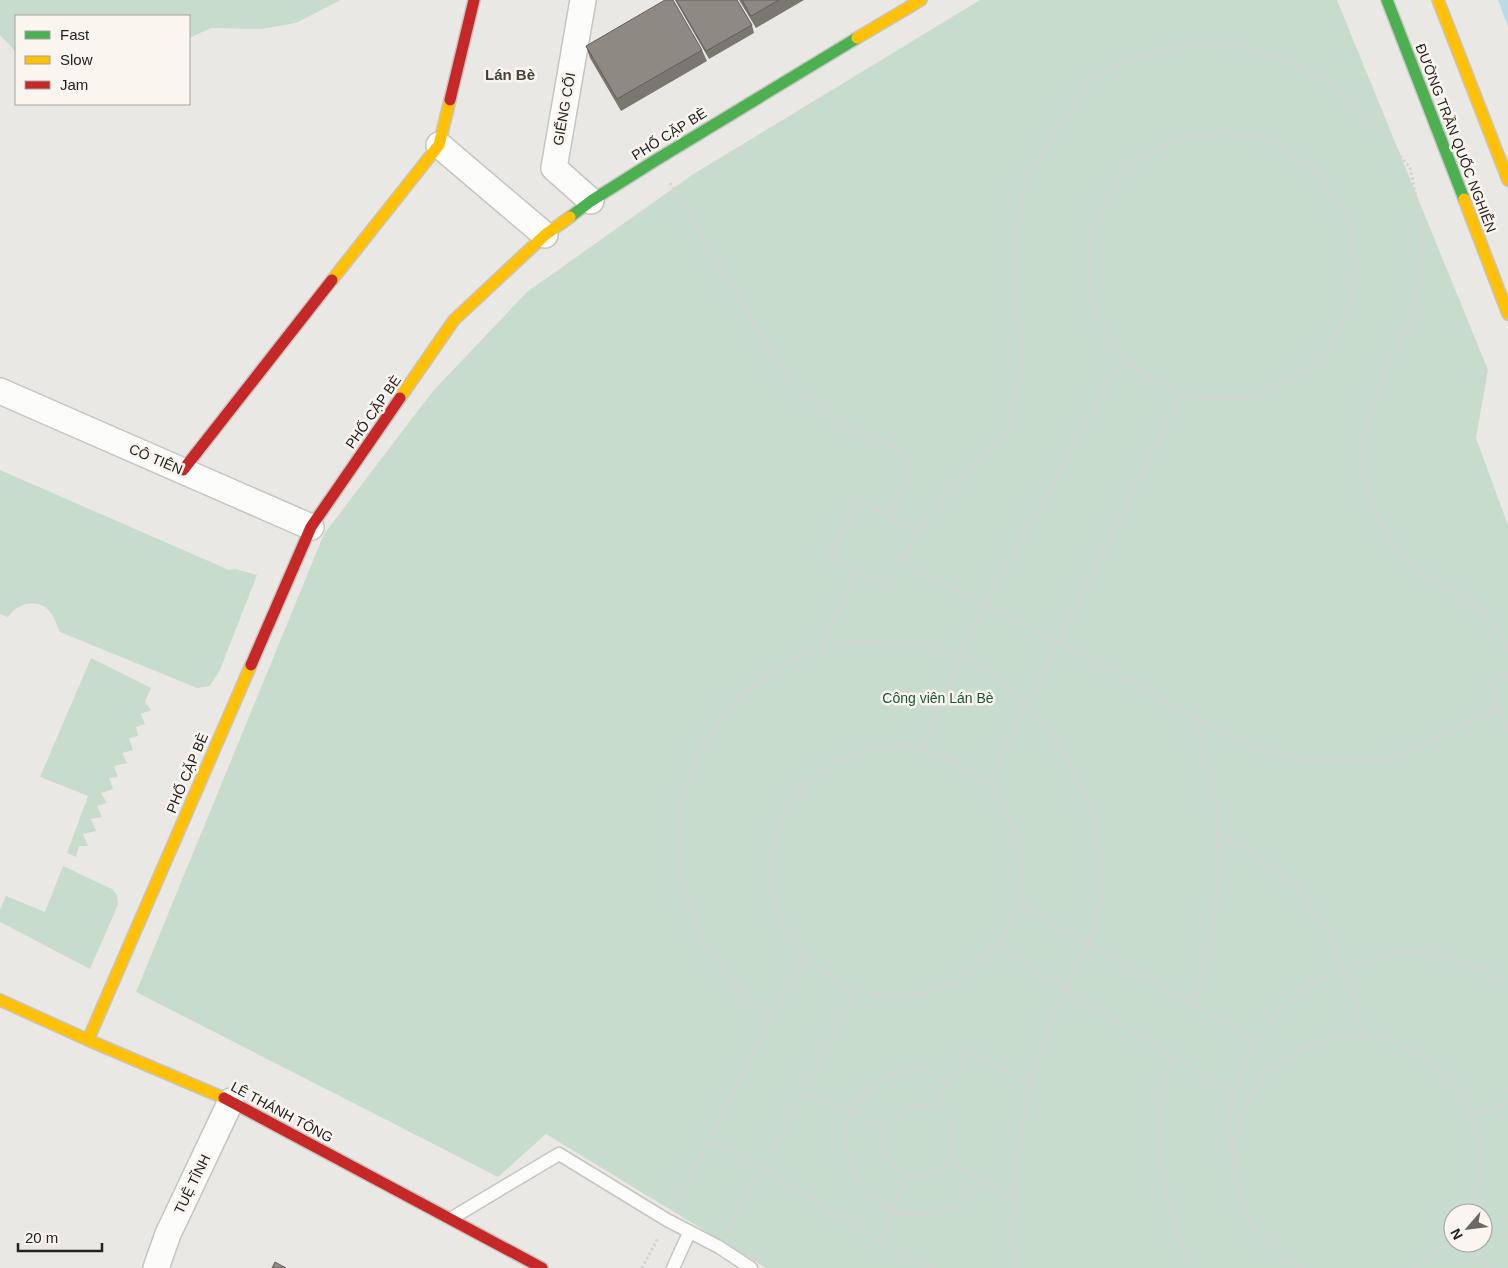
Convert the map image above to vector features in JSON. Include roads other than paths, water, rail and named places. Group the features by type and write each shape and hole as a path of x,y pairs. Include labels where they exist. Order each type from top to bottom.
{"street":[{"path":"183,470 439,145 474,0"},
{"name":"GIẾNG CỐI","path":"583,0 554,168 591,201"},
{"name":"PHỐ CẶP BÈ","path":"88,1040 311,527 454,320 545,235 591,201 920,0"},
{"name":"ĐƯỜNG TRẦN QUỐC NGHIỄN","path":"1387,0 1508,314"},
{"path":"1438,0 1508,180"},
{"path":"439,145 545,235"},
{"name":"CÔ TIÊN","path":"0,391 311,527"},
{"name":"LÊ THÁNH TÔNG","path":"0,1000 231,1101 542,1268"},
{"name":"TUỆ TĨNH","path":"156,1268 168,1234 231,1101"}],"lane":[{"path":"452,1218 559,1154 689,1233 719,1247 751,1268"},
{"path":"673,1268 689,1233"}],"water":[{"path":"1498,0 1508,0 1508,27"}],"district":[{"name":"Lán Bè","path":"510,75"}],"park label":[{"name":"Công viên Lán Bè","path":"938,698"}]}
